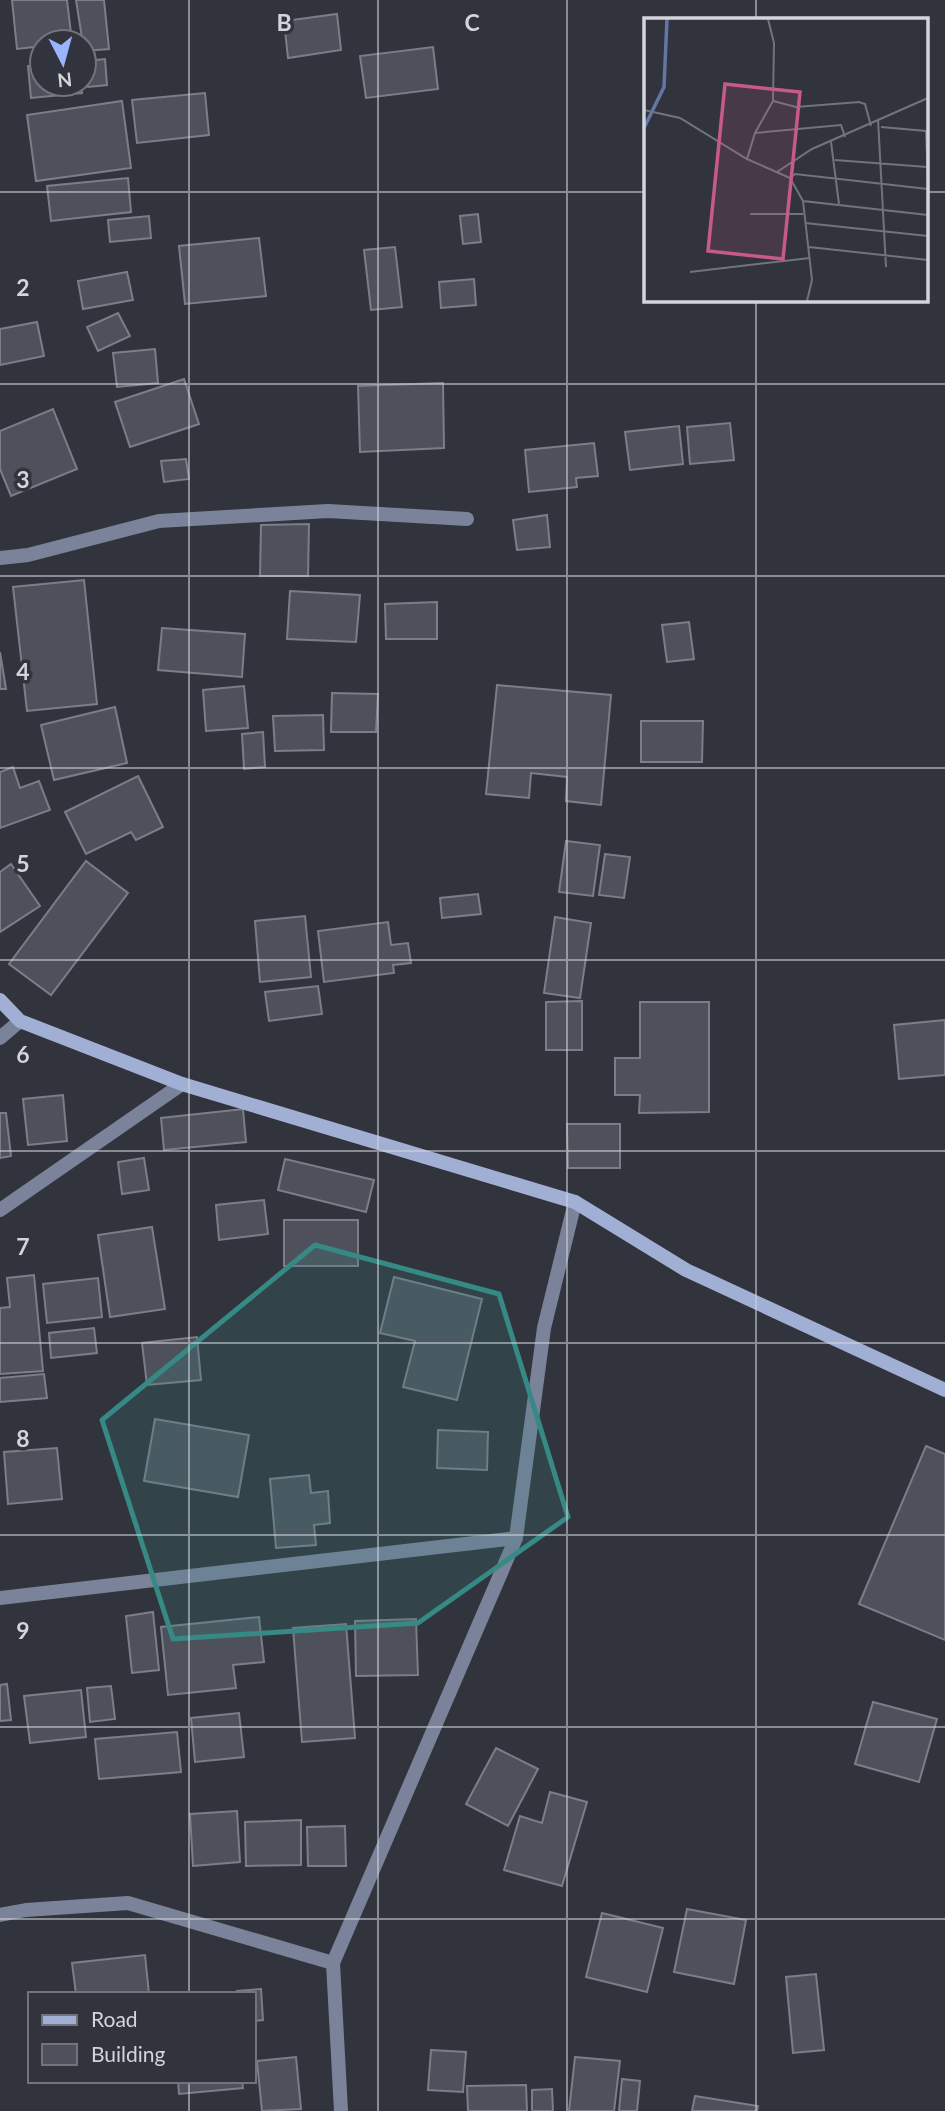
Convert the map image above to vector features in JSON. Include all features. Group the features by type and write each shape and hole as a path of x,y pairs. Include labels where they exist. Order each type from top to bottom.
{"street":[{"path":"0,558 28,555 159,521 328,511 467,519"},
{"path":"0,1000 20,1021 182,1084 575,1202 686,1270 945,1390"},
{"path":"0,1038 20,1021"},
{"path":"0,1210 182,1084"},
{"path":"341,2111 333,1963 516,1538 544,1328 575,1202"},
{"path":"0,1598 516,1538"},
{"path":"0,1914 128,1903 333,1963"}],"highlighted area":[{"path":"315,1245 499,1294 568,1517 418,1623 173,1639 102,1420"}],"building":[{"path":"12,0 67,0 70,28 28,28 28,48 17,49"},
{"path":"76,0 104,0 109,49 98,50 98,28 80,28"},
{"path":"337,14 341,50 288,58 284,21"},
{"path":"433,47 438,89 366,98 360,56"},
{"path":"105,59 107,85 98,86 98,60"},
{"path":"205,93 209,135 137,143 132,100"},
{"path":"122,101 131,168 36,181 27,115"},
{"path":"128,178 131,212 51,221 47,186"},
{"path":"478,214 481,242 463,244 460,216"},
{"path":"149,216 151,238 110,242 108,220"},
{"path":"259,238 266,296 185,304 179,246"},
{"path":"395,247 402,307 371,310 364,250"},
{"path":"127,272 133,300 83,309 78,281"},
{"path":"474,279 476,305 441,308 439,282"},
{"path":"118,313 130,336 98,351 87,327"},
{"path":"37,322 44,356 0,365 0,329"},
{"path":"155,349 158,383 117,387 113,353"},
{"path":"184,379 199,424 130,447 115,402"},
{"path":"443,383 444,448 360,452 358,386"},
{"path":"53,409 77,469 11,496 0,469 0,431"},
{"path":"730,423 734,460 690,464 687,427"},
{"path":"679,426 683,464 630,470 625,432"},
{"path":"594,443 598,476 576,478 577,487 529,492 525,450"},
{"path":"186,459 189,479 164,482 161,461"},
{"path":"547,515 550,547 517,550 513,520"},
{"path":"309,524 308,576 260,576 261,525"},
{"path":"84,580 97,704 27,711 13,587"},
{"path":"290,591 360,595 356,642 287,639"},
{"path":"437,602 437,639 386,639 385,604"},
{"path":"689,622 694,659 667,662 662,625"},
{"path":"162,628 245,634 242,677 158,670"},
{"path":"0,652 6,689 0,689"},
{"path":"497,685 611,695 601,805 566,801 567,777 531,773 529,798 486,794"},
{"path":"244,686 248,728 206,731 203,690"},
{"path":"332,693 378,694 376,732 331,732"},
{"path":"115,707 127,763 54,780 41,725"},
{"path":"323,715 324,750 275,751 273,716"},
{"path":"641,721 703,721 702,762 641,762"},
{"path":"263,732 265,767 244,769 242,734"},
{"path":"13,767 20,788 39,781 50,810 0,828 0,772"},
{"path":"138,776 163,827 136,840 131,832 86,854 65,812"},
{"path":"566,841 600,845 593,896 559,892"},
{"path":"605,854 630,857 624,898 599,895"},
{"path":"86,861 128,893 51,995 9,964"},
{"path":"11,864 40,906 0,932 0,872"},
{"path":"478,894 481,914 442,918 440,898"},
{"path":"305,916 311,977 260,982 255,921"},
{"path":"555,917 591,923 580,998 544,993"},
{"path":"388,922 391,945 408,943 411,963 393,965 394,973 324,982 318,931"},
{"path":"318,986 322,1014 269,1021 265,992"},
{"path":"582,1001 582,1050 546,1050 546,1002"},
{"path":"640,1002 709,1002 709,1112 639,1113 640,1095 615,1095 615,1058 640,1058"},
{"path":"945,1020 945,1075 899,1079 894,1025"},
{"path":"63,1095 67,1141 28,1145 23,1099"},
{"path":"243,1109 246,1142 164,1150 161,1118"},
{"path":"0,1113 6,1113 11,1156 0,1158"},
{"path":"567,1124 620,1124 620,1168 568,1168"},
{"path":"144,1158 149,1190 122,1194 118,1162"},
{"path":"285,1159 374,1180 366,1212 278,1190"},
{"path":"264,1200 268,1234 219,1240 216,1205"},
{"path":"284,1220 358,1220 358,1266 284,1266"},
{"path":"152,1227 165,1309 110,1317 98,1235"},
{"path":"34,1275 43,1371 0,1374 0,1308 10,1307 7,1278"},
{"path":"394,1277 482,1299 457,1400 403,1387 415,1341 380,1333"},
{"path":"98,1278 102,1317 47,1323 43,1284"},
{"path":"94,1328 97,1353 51,1358 49,1333"},
{"path":"197,1337 201,1380 147,1385 142,1343"},
{"path":"44,1374 47,1398 0,1402 0,1378"},
{"path":"155,1419 249,1435 238,1497 144,1481"},
{"path":"438,1430 488,1432 487,1470 437,1468"},
{"path":"926,1446 945,1454 945,1640 859,1604"},
{"path":"57,1448 62,1499 8,1504 4,1452"},
{"path":"309,1475 311,1493 328,1491 330,1523 314,1525 316,1545 276,1548 270,1479"},
{"path":"153,1612 159,1670 132,1673 126,1616"},
{"path":"259,1617 264,1662 233,1665 236,1688 168,1695 161,1627"},
{"path":"416,1619 418,1675 356,1676 355,1621"},
{"path":"346,1624 355,1738 302,1742 293,1628"},
{"path":"7,1684 11,1720 0,1721 0,1685"},
{"path":"111,1686 115,1719 90,1722 87,1688"},
{"path":"81,1690 86,1737 30,1743 24,1696"},
{"path":"873,1702 937,1719 919,1782 855,1764"},
{"path":"239,1713 244,1757 195,1762 191,1718"},
{"path":"177,1732 181,1772 99,1779 95,1739"},
{"path":"496,1748 538,1769 508,1826 466,1804"},
{"path":"550,1792 587,1802 562,1886 504,1870 520,1816 542,1823"},
{"path":"237,1811 240,1862 193,1866 190,1814"},
{"path":"301,1820 301,1865 246,1866 245,1822"},
{"path":"345,1826 346,1866 308,1866 307,1827"},
{"path":"687,1909 746,1920 734,1984 674,1972"},
{"path":"602,1913 663,1928 647,1992 586,1977"},
{"path":"145,1955 149,1992 76,1992 72,1963"},
{"path":"816,1974 824,2050 793,2053 786,1977"},
{"path":"261,1989 263,2020 256,2021 256,1992 237,1991"},
{"path":"431,2050 466,2052 463,2092 428,2090"},
{"path":"296,2057 301,2109 262,2111 257,2061"},
{"path":"575,2057 620,2061 614,2111 569,2111"},
{"path":"622,2079 640,2081 637,2111 619,2111"},
{"path":"178,2083 242,2083 243,2088 179,2094"},
{"path":"526,2085 527,2111 468,2111 467,2086"},
{"path":"552,2089 553,2111 532,2111 532,2090"},
{"path":"695,2096 758,2106 757,2111 692,2111"}]}
